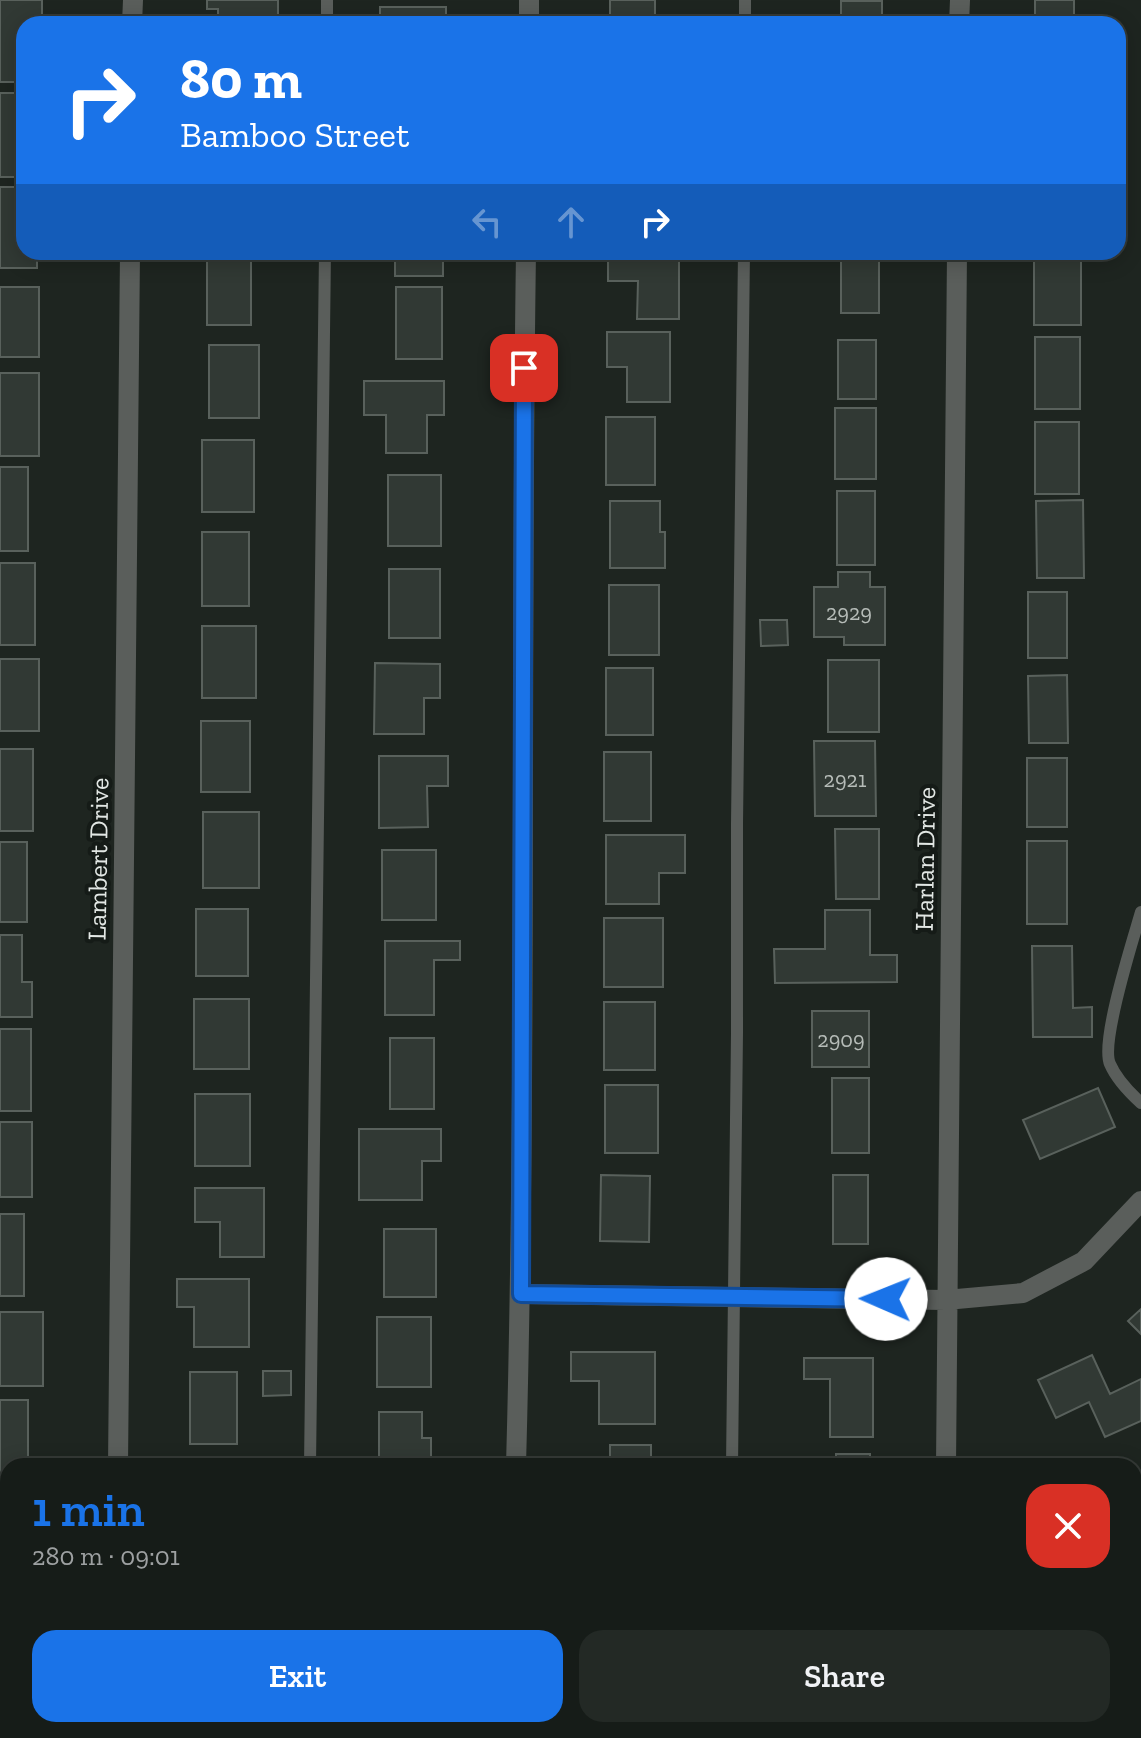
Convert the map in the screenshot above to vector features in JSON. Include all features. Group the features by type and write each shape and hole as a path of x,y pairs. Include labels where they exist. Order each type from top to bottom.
{"street":[{"name":"Lambert Drive","path":"118,1458 130,260"},
{"path":"516,1458 521,1294 526,260"},
{"name":"Harlan Drive","path":"946,1458 957,260"},
{"path":"521,1294 946,1300 1023,1293 1084,1261 1141,1201"}],"lane":[{"path":"310,1458 325,260"},
{"path":"732,1458 744,260"},
{"path":"1141,912 1109,1032 1109,1062 1141,1103"}],"building":[{"path":"0,0 42,0 42,16 16,16 16,82 0,82"},
{"path":"207,0 278,0 278,16 218,16 218,9 207,9"},
{"path":"610,0 655,0 655,16 610,16"},
{"path":"1035,0 1074,0 1074,16 1035,16"},
{"path":"841,1 882,1 882,16 841,16"},
{"path":"380,7 446,7 446,16 380,16"},
{"path":"0,93 16,93 16,177 0,177"},
{"path":"0,187 16,187 16,260 37,260 37,268 0,268"},
{"path":"207,260 251,260 251,325 207,325"},
{"path":"395,260 443,260 443,276 395,276"},
{"path":"608,260 679,260 679,319 637,319 638,281 608,281"},
{"path":"841,260 879,260 879,313 841,313"},
{"path":"1034,260 1081,260 1081,325 1034,325"},
{"path":"0,287 39,287 39,357 0,357"},
{"path":"396,287 442,287 442,359 396,359"},
{"path":"607,332 670,332 670,402 627,402 627,367 607,367"},
{"path":"1035,337 1080,337 1080,409 1035,409"},
{"path":"838,340 876,340 876,399 838,399"},
{"path":"209,345 259,345 259,418 209,418"},
{"path":"0,373 39,373 39,456 0,456"},
{"path":"364,381 444,381 444,415 427,415 427,453 386,453 386,415 364,415"},
{"path":"835,408 876,408 876,479 835,479"},
{"path":"606,417 655,417 655,485 606,485"},
{"path":"1035,422 1079,422 1079,494 1035,494"},
{"path":"202,440 254,440 254,512 202,512"},
{"path":"0,467 28,467 28,551 0,551"},
{"path":"388,475 441,475 441,546 388,546"},
{"path":"837,491 875,491 875,565 837,565"},
{"path":"1083,500 1084,578 1037,578 1036,501"},
{"path":"610,501 660,501 660,532 665,532 665,568 610,568"},
{"path":"202,532 249,532 249,606 202,606"},
{"path":"0,563 35,563 35,645 0,645"},
{"path":"389,569 440,569 440,638 389,638"},
{"path":"838,572 870,572 870,587 885,587 885,645 844,645 844,637 814,637 814,587 838,587"},
{"path":"609,585 659,585 659,655 609,655"},
{"path":"1028,592 1067,592 1067,658 1028,658"},
{"path":"760,620 787,620 788,645 761,646"},
{"path":"202,626 256,626 256,698 202,698"},
{"path":"0,659 39,659 39,731 0,731"},
{"path":"828,660 879,660 879,732 828,732"},
{"path":"375,663 440,664 440,698 424,698 424,734 374,734"},
{"path":"606,668 653,668 653,735 606,735"},
{"path":"1067,675 1068,743 1029,743 1028,676"},
{"path":"201,721 250,721 250,792 201,792"},
{"path":"814,741 875,741 876,816 815,816"},
{"path":"0,749 33,749 33,831 0,831"},
{"path":"604,752 651,752 651,821 604,821"},
{"path":"379,756 448,756 448,786 427,786 428,827 379,828"},
{"path":"1027,758 1067,758 1067,827 1027,827"},
{"path":"203,812 259,812 259,888 203,888"},
{"path":"835,829 879,829 879,899 836,899"},
{"path":"606,835 685,835 685,873 659,873 659,904 606,904"},
{"path":"1027,841 1067,841 1067,924 1027,924"},
{"path":"0,842 27,842 27,922 0,922"},
{"path":"382,850 436,850 436,920 382,920"},
{"path":"196,909 248,909 248,976 196,976"},
{"path":"825,910 870,910 870,955 897,955 897,982 775,983 774,949 825,949"},
{"path":"604,918 663,918 663,987 604,987"},
{"path":"0,935 22,935 22,982 32,982 32,1017 0,1017"},
{"path":"385,941 460,941 460,960 434,960 434,1015 385,1015"},
{"path":"1032,946 1072,946 1073,1008 1092,1007 1092,1037 1033,1037"},
{"path":"194,999 249,999 249,1069 194,1069"},
{"path":"604,1002 655,1002 655,1070 604,1070"},
{"path":"812,1011 869,1011 869,1067 812,1067"},
{"path":"0,1029 31,1029 31,1111 0,1111"},
{"path":"390,1038 434,1038 434,1109 390,1109"},
{"path":"832,1078 869,1078 869,1153 832,1153"},
{"path":"605,1085 658,1085 658,1153 605,1153"},
{"path":"1098,1088 1115,1127 1040,1159 1023,1120"},
{"path":"195,1094 250,1094 250,1166 195,1166"},
{"path":"0,1122 32,1122 32,1197 0,1197"},
{"path":"359,1129 441,1129 441,1161 422,1161 422,1200 359,1200"},
{"path":"601,1175 650,1176 649,1242 600,1241"},
{"path":"833,1175 868,1175 868,1244 833,1244"},
{"path":"195,1188 264,1188 264,1257 220,1257 220,1222 195,1222"},
{"path":"0,1214 24,1214 24,1296 0,1296"},
{"path":"384,1229 436,1229 436,1297 384,1297"},
{"path":"177,1279 249,1279 249,1347 194,1347 194,1307 177,1307"},
{"path":"1141,1309 1141,1334 1128,1321"},
{"path":"0,1312 43,1312 43,1386 0,1386"},
{"path":"377,1317 431,1317 431,1387 377,1387"},
{"path":"571,1352 655,1352 655,1424 599,1424 599,1381 571,1381"},
{"path":"1092,1355 1110,1394 1141,1379 1141,1421 1105,1437 1089,1402 1056,1418 1038,1380"},
{"path":"804,1358 873,1358 873,1437 830,1437 830,1379 804,1379"},
{"path":"263,1371 291,1371 291,1395 263,1396"},
{"path":"190,1372 237,1372 237,1444 190,1444"},
{"path":"0,1400 28,1400 28,1458 0,1458"},
{"path":"379,1412 422,1412 422,1438 431,1438 431,1458 379,1458"},
{"path":"610,1445 651,1445 651,1458 610,1458"},
{"path":"836,1454 870,1454 870,1458 836,1458"}],"route":[{"path":"524,368 521,1294 886,1299"}]}
